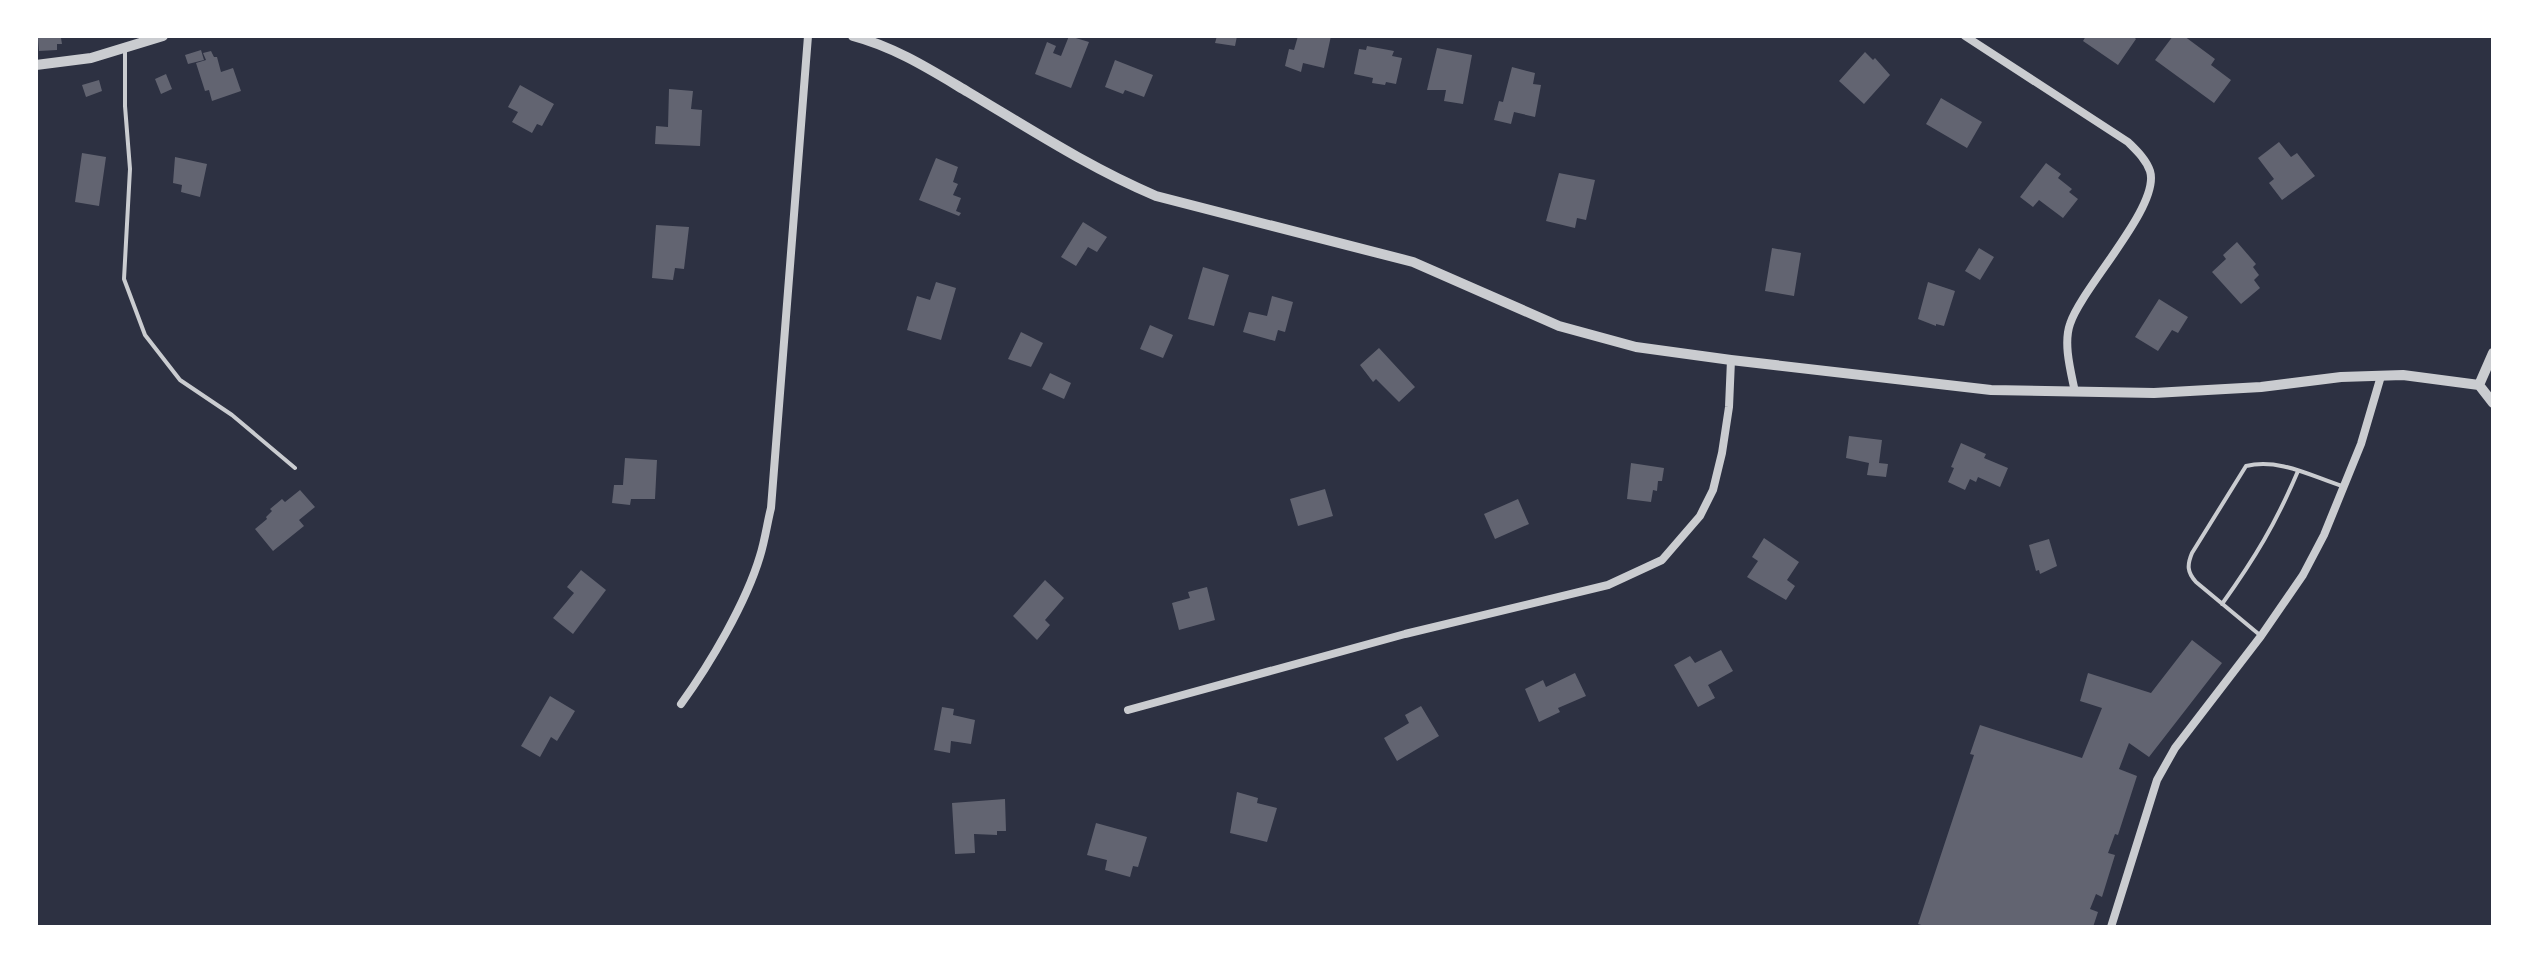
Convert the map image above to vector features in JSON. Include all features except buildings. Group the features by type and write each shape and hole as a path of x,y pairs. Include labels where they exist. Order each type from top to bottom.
{"street":[{"path":"36,65 91,58 163,36"},
{"path":"681,704 696,684 747,590 760,555 771,508 808,36"},
{"path":"853,36 900,52 1077,156 1156,196 1413,262 1559,326 1636,347 1991,390 2154,393 2403,375 2479,385 2493,403"},
{"path":"1965,36 2128,142 2141,156 2150,173 2141,211 2090,287 2068,328 2075,392"},
{"path":"2479,385 2493,353"},
{"path":"1128,710 1405,634 1608,585 1662,560 1700,516 1713,490 1729,407 1731,360"},
{"path":"2111,927 2157,780 2175,748 2261,636 2303,575 2324,535 2361,444 2381,376"}],"lane":[{"path":"125,49 130,169 124,279 145,335 180,380 232,415 295,468"},
{"path":"2261,636 2221,605 2189,574 2188,564 2192,553 2246,466 2263,462 2344,487"},
{"path":"2221,605 2251,564 2277,520 2298,471"}]}
